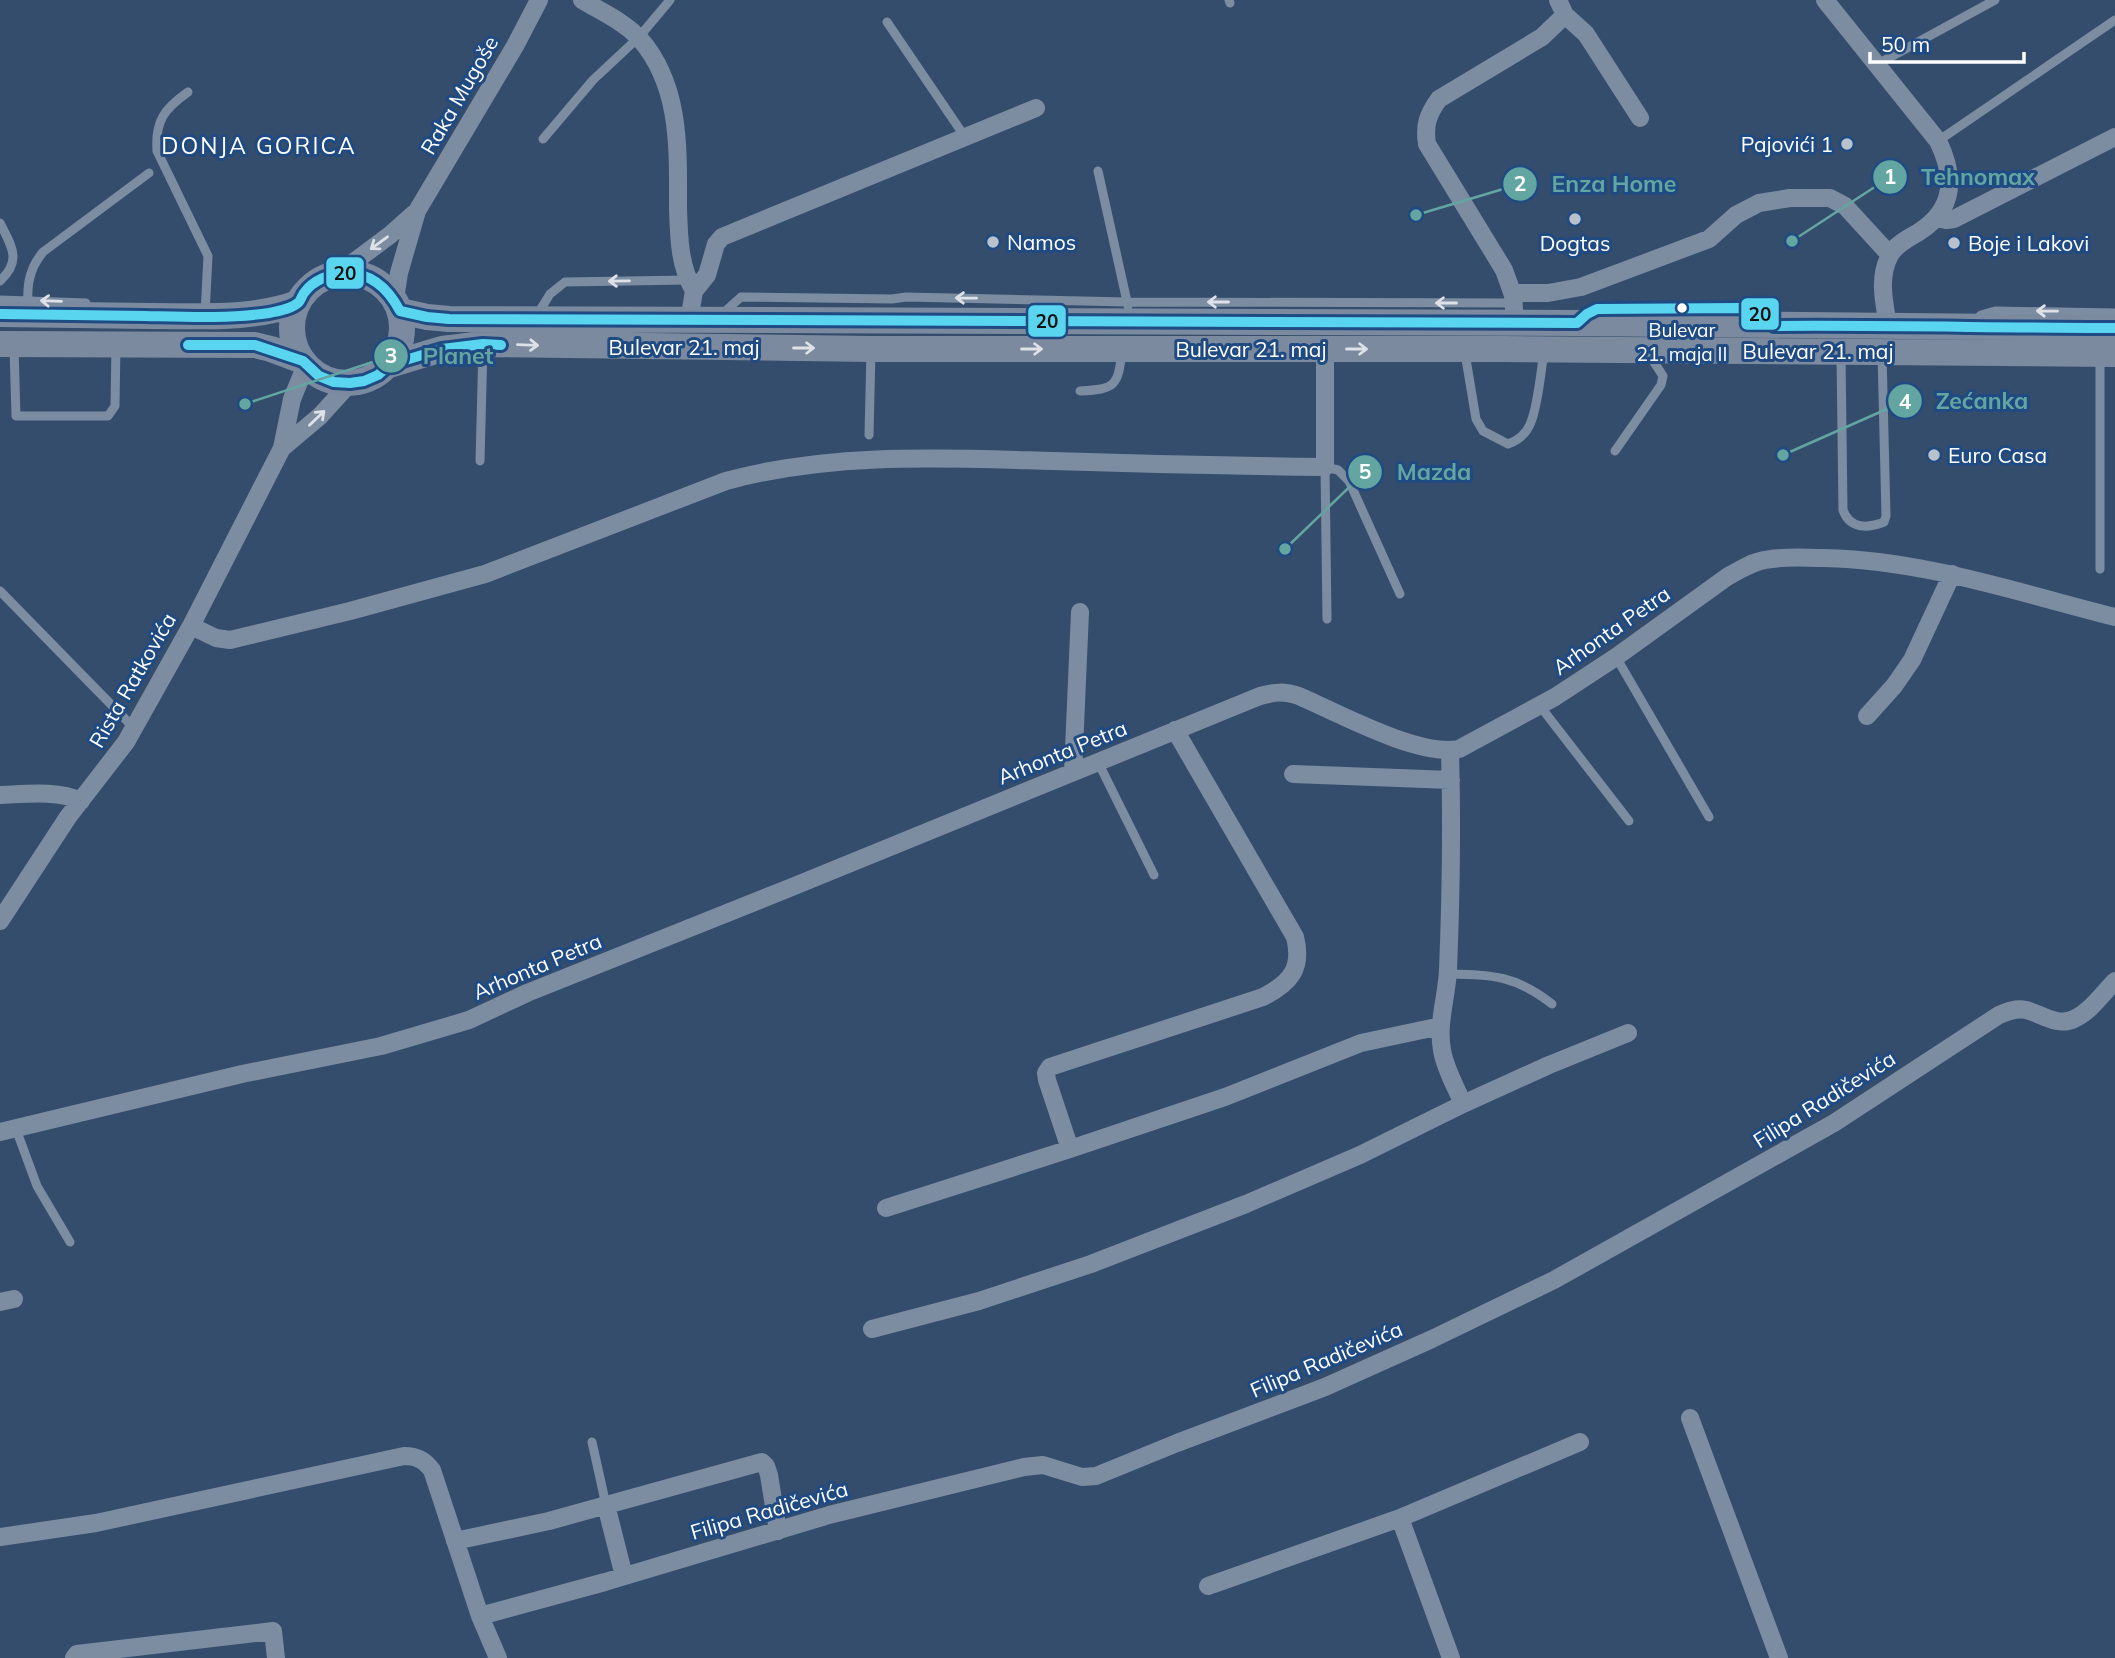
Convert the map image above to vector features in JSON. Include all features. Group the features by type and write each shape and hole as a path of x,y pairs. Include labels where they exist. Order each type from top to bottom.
{"main road":[{"name":"Bulevar 21. maj","path":"339,273 352,273 376,281 387,289 397,305 438,319 689,321 889,310 1129,312 1514,306 1577,323 2115,328"},
{"path":"339,273 326,276 305,292 293,317 292,333 296,348 305,363 319,376 349,383"},
{"path":"0,314 28,307 197,316 256,314 276,311 298,303"},
{"path":"389,365 402,339 403,325 397,305"},
{"path":"7,344 255,345 305,363"},
{"name":"Bulevar 21. maj","path":"349,383 364,381 378,375 389,365 442,349 483,344 871,349 1545,349 2108,354"}],"street":[{"name":"Raka Mugoše","path":"397,305 399,273 416,211 515,46 539,0"},
{"path":"582,0 639,37 662,71 672,102 678,145 679,247 691,285 689,321"},
{"path":"1826,1 1938,141 1947,160 1950,181 1945,203 1937,218 1900,243 1890,256 1882,281 1888,325"},
{"path":"1640,118 1586,34 1562,8 1542,37 1439,99 1430,111 1425,128 1427,144 1504,270 1514,306 1548,293 1581,286 1709,239 1736,215 1759,203 1790,198 1830,198 1845,206 1890,256"},
{"path":"691,285 707,275 716,244 727,234 1036,108"},
{"path":"1937,218 1954,219 2115,137"},
{"name":"Raka Mugoše","path":"339,273 390,235 416,211"},
{"path":"191,626 216,638 230,640 350,611 485,574 726,481 786,468 869,460 958,458 1325,467 1325,349"},
{"name":"Rista Ratkovića","path":"0,921 62,826 134,728 191,626 282,448 292,398 305,363"},
{"name":"Rista Ratkovića","path":"282,448 320,416 349,383"},
{"name":"Arhonta Petra","path":"8,1130 242,1074 380,1046 469,1020 527,993 1260,695 1284,691 1390,736 1433,750 1450,751 1469,745 1540,706 1616,657 1727,577 1746,566 1765,560 1857,559 1952,574 2115,617"},
{"path":"1867,716 1894,686 1912,660 1952,574"},
{"path":"1073,772 1080,611"},
{"path":"1070,1149 1047,1080 1046,1073 1050,1067 1264,997 1285,983 1295,972 1298,960 1295,937 1175,730"},
{"path":"1450,751 1451,874 1448,974 1441,1026 1442,1049 1449,1073 1464,1104"},
{"path":"1293,774 1451,780"},
{"path":"0,795 52,794 81,801"},
{"name":"Filipa Radičevića","path":"480,1616 829,1515 1024,1467 1043,1465 1082,1477 1096,1476 1325,1387 1500,1307 1647,1229 1834,1123 1999,1015 2024,1009 2054,1020 2065,1022 2076,1019 2115,981"},
{"path":"886,1208 1224,1097 1361,1044 1441,1026"},
{"path":"872,1329 979,1301 1091,1264 1246,1204 1360,1155 1549,1065 1628,1033"},
{"path":"1690,1418 1779,1658"},
{"path":"1208,1586 1400,1518 1580,1442"},
{"path":"0,1537 96,1523 404,1456 421,1458 432,1470 480,1616 498,1658"},
{"path":"454,1541 549,1521 762,1462 769,1475 778,1531"},
{"path":"606,1505 624,1576"},
{"path":"1400,1518 1451,1658"},
{"path":"74,1658 77,1654 273,1631 276,1658"}],"lane":[{"path":"543,139 593,80 639,37 670,0"},
{"path":"1876,65 1995,0"},
{"path":"1938,141 2115,20"},
{"path":"887,22 965,137"},
{"path":"128,305 181,309 197,316 208,256 157,151 156,138 159,122 165,111 188,92"},
{"path":"1098,172 1129,312"},
{"path":"28,307 29,275 43,252 149,173"},
{"path":"0,223 13,249 13,263 11,270 0,281"},
{"path":"534,320 550,294 565,282 691,285"},
{"path":"0,300 28,307 102,304"},
{"path":"1970,328 1980,315 1995,311 2115,313"},
{"path":"7,344 16,416 108,416 115,406 116,344"},
{"path":"480,461 483,344"},
{"path":"869,435 871,349"},
{"path":"1080,391 1106,390 1115,383 1120,372 1122,349"},
{"path":"1464,349 1476,419 1483,431 1508,444 1517,440 1531,422 1545,349"},
{"path":"1615,451 1661,385 1662,376 1647,351"},
{"path":"1841,351 1843,510 1846,517 1862,527 1873,527 1884,522 1886,516 1882,352"},
{"path":"2100,569 2108,354"},
{"path":"1327,619 1325,467 1338,470 1349,481 1400,594"},
{"path":"0,592 134,728"},
{"path":"1616,657 1709,817"},
{"path":"1540,706 1629,821"},
{"path":"1098,762 1154,875"},
{"path":"1448,974 1496,975 1534,990 1552,1004"},
{"path":"8,1130 70,1242"},
{"path":"592,1442 606,1505"}],"transit line":[{"name":"20","path":"0,314 191,317 254,315 293,306 317,281 334,274 346,273 372,279 391,296 400,311 449,319 1577,323 1597,309 1741,308 1759,313 1774,326 2115,328"},
{"name":"20","path":"188,345 255,345 303,361 319,376 334,382 350,383 378,375 389,365 442,349 483,344 501,345"}],"place":[{"name":"Pajovići 1","path":"1847,144"},
{"name":"Enza Home","path":"1416,215"},
{"name":"Dogtas","path":"1575,219"},
{"name":"Tehnomax","path":"1792,241"},
{"name":"Namos","path":"993,242"},
{"name":"Boje i Lakovi","path":"1954,243"},
{"name":"Bulevar 21. maja II","path":"1682,308"},
{"name":"Planet","path":"245,404"},
{"name":"Zećanka","path":"1783,455"},
{"name":"Euro Casa","path":"1934,455"},
{"name":"Mazda","path":"1285,549"}],"district":[{"name":"DONJA GORICA","path":"259,145"}]}
